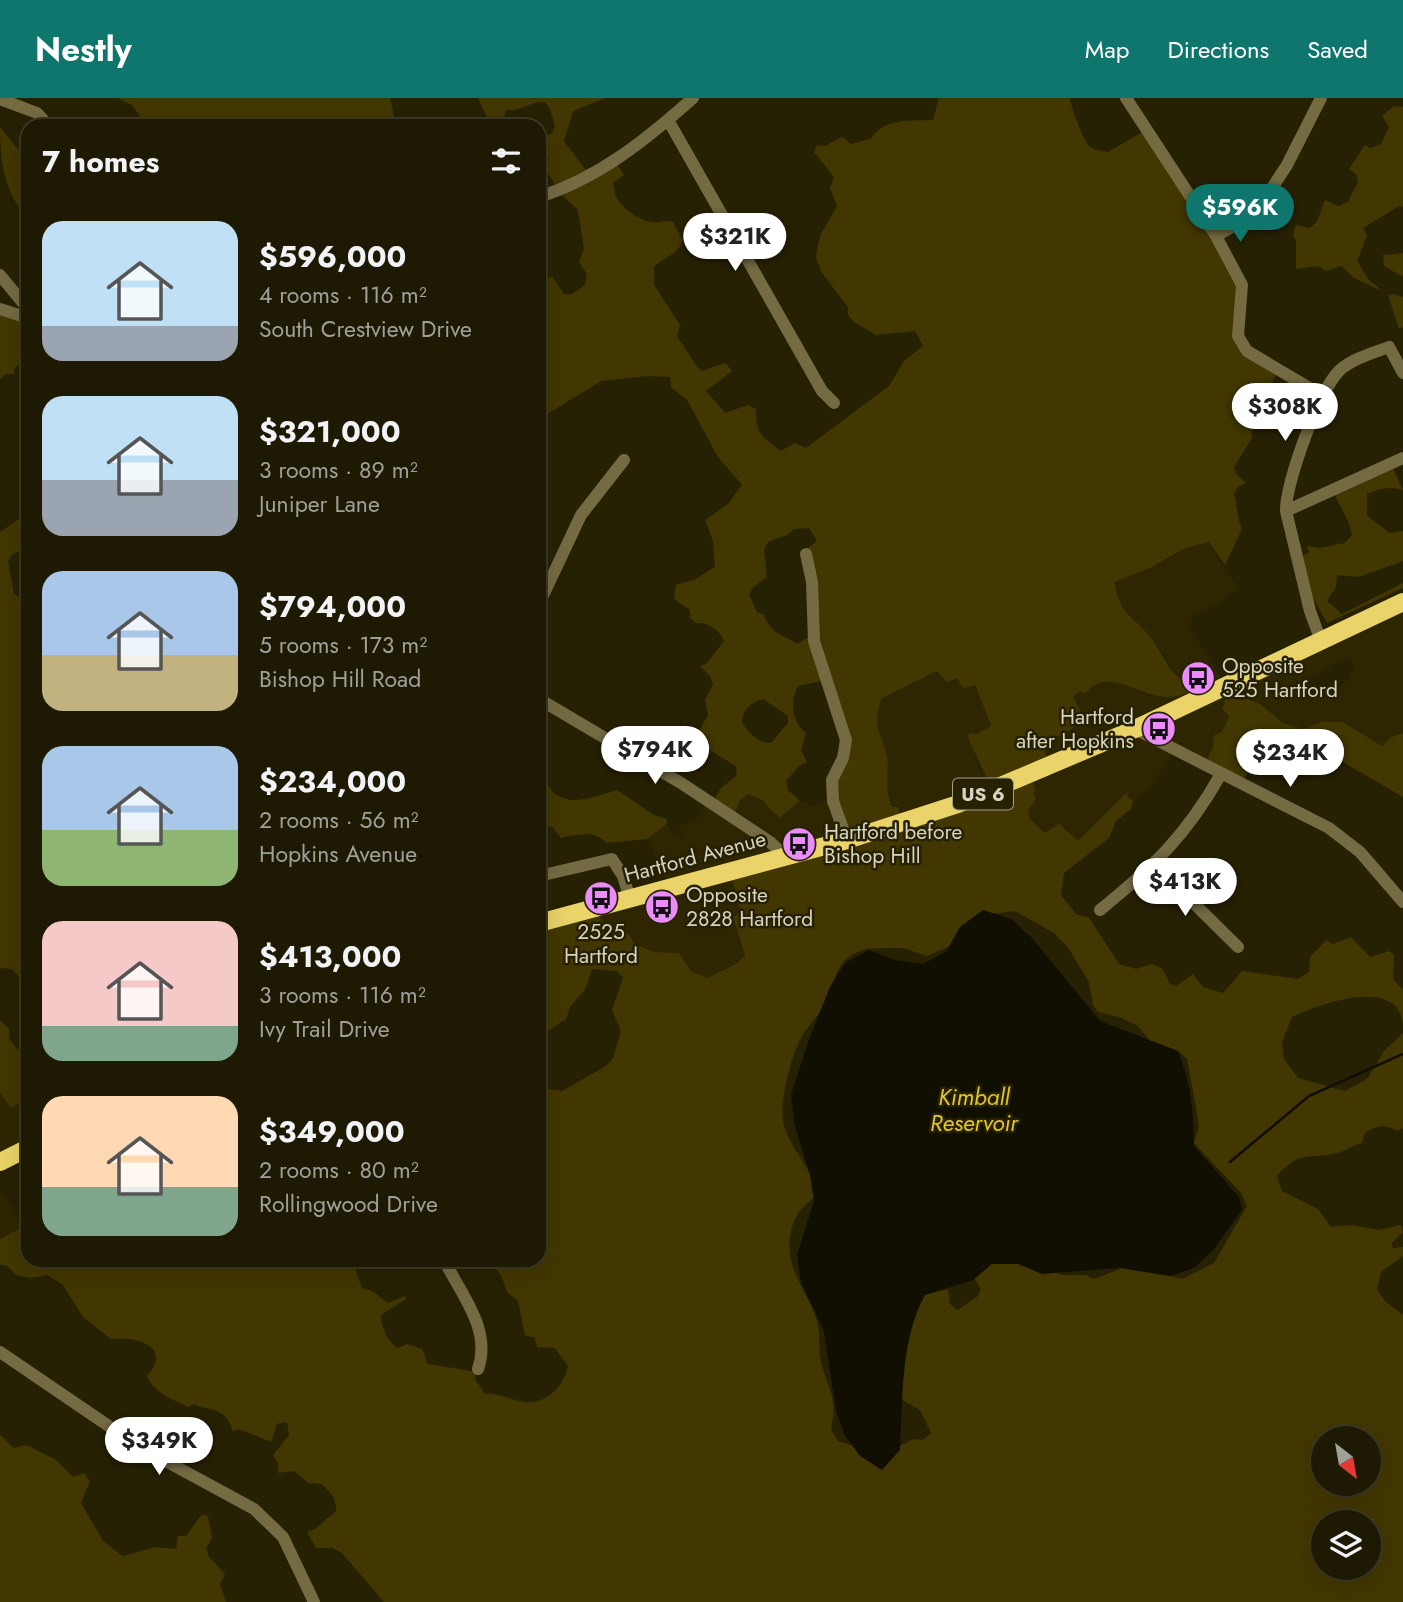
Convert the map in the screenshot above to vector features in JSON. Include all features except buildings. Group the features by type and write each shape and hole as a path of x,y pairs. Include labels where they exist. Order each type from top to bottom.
{"highway":[{"name":"Hartford Avenue","path":"546,921 847,840 958,804 1135,729 1403,602"},
{"path":"0,1162 21,1152"}],"street":[{"path":"546,195 568,188 602,169 693,98"},
{"path":"1126,98 1216,236 1242,285 1238,336 1247,351 1323,396"},
{"path":"1216,236 1255,214 1287,165 1321,98"},
{"path":"0,99 37,113 43,119"},
{"path":"668,120 822,391 834,403"},
{"path":"0,275 21,300"},
{"path":"0,309 21,316"},
{"path":"1321,640 1310,611 1286,511 1290,478 1323,396 1339,371 1360,358 1403,340"},
{"path":"1390,347 1403,373"},
{"path":"1286,511 1403,457"},
{"path":"546,589 581,516 624,460"},
{"path":"806,554 812,582 814,641 846,740 843,758 832,780 833,801 847,840"},
{"path":"546,703 681,783 770,842 785,856"},
{"path":"1135,729 1275,799 1343,838 1360,852 1403,902"},
{"path":"1100,910 1155,865 1180,836 1221,774"},
{"path":"546,874 612,859 623,876 630,899"},
{"path":"1155,865 1238,947"},
{"path":"448,1267 481,1333 483,1353 478,1369"},
{"path":"0,1352 138,1446 254,1509 283,1537 314,1602"}],"shaded area":[{"path":"117,98 390,98 395,119 142,119 132,105"},
{"path":"478,98 605,98 573,111 564,141 587,172 615,161 624,175 614,182 614,189 624,208 650,222 673,222 683,240 677,249 654,267 654,285 680,325 677,336 702,371 725,363 732,371 706,391 725,413 748,405 756,409 758,429 781,451 795,443 806,448 889,386 904,361 923,346 915,331 876,335 854,322 848,315 848,307 822,273 816,258 820,236 837,206 830,188 834,177 814,152 817,145 825,146 842,137 851,144 872,138 890,124 933,120 939,98 1070,98 1087,144 1094,149 1108,152 1146,130 1241,285 1237,317 1247,347 1280,367 1252,426 1252,438 1234,467 1237,475 1246,483 1238,487 1234,494 1242,529 1225,565 1209,542 1185,548 1150,568 1114,582 1124,609 1152,639 1173,672 1191,691 1175,696 1160,696 1107,682 1096,684 1085,694 1080,691 1073,697 1084,718 1064,735 1050,737 1045,743 1046,758 1029,775 1036,790 1033,793 1036,799 1028,810 1030,819 1045,833 1059,824 1078,841 1128,791 1127,796 1133,801 1131,809 1116,821 1109,838 1064,873 1061,895 1076,914 1089,918 1119,964 1136,969 1152,964 1162,968 1170,984 1176,986 1193,974 1203,987 1223,993 1242,971 1298,979 1309,972 1310,957 1326,940 1333,944 1351,937 1370,957 1389,951 1394,955 1393,979 1403,990 1403,1023 1397,1008 1386,1000 1354,998 1319,1006 1292,1017 1282,1042 1284,1059 1298,1078 1345,1091 1368,1078 1384,1051 1403,1033 1403,1128 1398,1131 1385,1126 1374,1128 1365,1133 1362,1143 1337,1153 1299,1159 1277,1176 1282,1191 1318,1209 1331,1227 1353,1225 1379,1230 1401,1225 1403,1232 1391,1244 1393,1248 1403,1247 1403,1256 1381,1272 1377,1290 1386,1302 1403,1315 1403,1602 384,1602 342,1553 333,1548 316,1548 307,1532 315,1529 336,1511 335,1503 322,1484 309,1483 294,1471 278,1473 278,1463 273,1455 289,1435 287,1422 277,1424 271,1442 239,1429 233,1431 222,1413 194,1404 188,1407 170,1398 154,1387 147,1376 156,1357 154,1350 148,1345 131,1339 111,1339 83,1317 63,1285 47,1275 30,1278 16,1275 6,1265 0,1265 0,1239 21,1228 21,1267 354,1267 362,1288 372,1291 388,1303 405,1296 406,1299 381,1315 385,1333 398,1348 407,1344 422,1349 428,1364 476,1372 475,1379 485,1394 528,1402 544,1399 557,1389 568,1366 555,1348 537,1347 535,1338 525,1335 518,1301 508,1293 494,1267 546,1267 546,1089 562,1091 606,1066 613,1058 621,1031 612,1010 623,978 617,971 592,969 586,988 570,1007 566,1019 546,1032 546,923 597,909 605,926 627,932 634,943 654,952 679,953 691,971 707,978 736,964 745,955 733,917 741,913 731,874 843,842 832,799 846,741 827,680 798,686 793,698 795,717 806,733 801,750 807,762 799,766 786,781 788,790 800,801 779,818 762,800 748,794 740,800 733,817 711,804 721,788 736,776 737,767 705,747 690,747 708,715 705,700 713,684 710,676 700,666 707,663 724,641 713,627 696,623 690,618 690,610 674,599 676,585 694,580 715,567 713,541 705,520 728,504 742,485 718,457 687,400 671,387 670,377 648,376 601,381 546,415 546,279 552,276 564,294 572,294 585,285 587,274 579,262 584,249 578,210 561,194 546,170 549,159 546,135 552,133 555,126 550,109 545,102 506,110 503,119 488,119","holes":["809,528 817,541 807,549 813,635 797,644 774,630 764,615 757,612 749,595 752,588 767,577 764,549 768,542 787,535 794,529","937,671 947,682 957,678 963,688 975,685 991,726 976,734 969,733 968,737 991,791 902,823 898,807 892,807 888,792 887,757 878,729 877,716 882,698","763,699 788,716 788,723 771,743 758,739 742,723 745,710","1015,911 1054,933 1069,949 1089,982 1093,1005 1098,1012 1119,1017 1138,1026 1156,1049 1174,1055 1178,1051 1187,1059 1199,1127 1194,1143 1241,1193 1247,1206 1214,1263 1182,1279 1128,1266 1094,1279 1086,1275 1060,1275 1055,1267 979,1259 967,1265 981,1290 977,1297 957,1310 950,1304 948,1289 904,1299 884,1372 904,1401 920,1410 931,1433 923,1440 913,1439 882,1455 838,1441 831,1430 832,1398 822,1367 818,1323 790,1256 789,1245 794,1221 802,1208 815,1197 811,1176 790,1140 783,1120 785,1087 800,1041 823,1007 840,966 846,959 865,949 902,948 927,956 950,946 983,915"]},
{"path":"1394,106 1403,107 1403,207 1399,206 1363,228 1367,235 1357,261 1369,280 1382,291 1354,278 1341,266 1326,271 1318,266 1296,269 1296,240 1293,235 1296,225 1310,228 1317,221 1325,200 1338,206 1348,202 1358,182 1356,174 1349,169 1365,145 1370,148 1381,144 1389,127 1382,116"},
{"path":"0,127 21,153 21,210 5,176"},
{"path":"1403,253 1401,276 1384,266 1383,255"},
{"path":"1388,295 1403,297 1403,327 1399,329"},
{"path":"0,309 21,316 21,362 14,369 14,374 6,374 0,379"},
{"path":"1390,462 1403,490 1385,488 1367,494 1367,516 1390,533 1403,531 1403,561 1359,577 1337,575 1336,587 1327,601 1342,614 1403,583 1403,588 1327,623 1312,596 1303,555 1309,553 1307,546 1319,548 1345,543 1352,535 1332,486"},
{"path":"20,518 21,550 8,561 14,594 21,598 21,980 12,969 0,968 0,532"},
{"path":"1209,542 1238,589 1225,596 1221,603 1193,615 1190,624 1192,632 1223,682 1403,598 1403,733 1382,746 1343,722 1321,722 1304,729 1283,723 1260,704 1224,692 1230,717 1222,732 1214,735 1213,747 1204,765 1173,752 1149,791 1133,801 1125,793 1078,841 1054,829 1045,833 1030,819 1028,810 1035,799 1029,775 1046,758 1045,743 1073,697 1080,691 1085,693 1093,685 1112,680 1149,696 1187,681 1172,671 1167,659 1141,626 1129,620 1117,598 1114,581 1150,568 1185,548","holes":["1348,657 1354,664 1350,679 1329,693 1309,696 1305,688 1309,677"]},
{"path":"937,671 974,685 991,726 976,734 969,733 979,767 987,775 991,791 902,823 889,799 885,780 887,756 876,729 875,716 882,698"},
{"path":"1224,691 1260,704 1283,723 1304,729 1321,722 1343,722 1382,746 1390,738 1403,733 1403,797 1331,755 1302,747 1286,750 1284,745 1268,736 1255,745 1249,770 1241,783 1204,765 1213,747 1214,735 1222,732 1229,717 1222,708 1226,698"},
{"path":"546,783 559,796 575,800 617,790 654,815 667,819 667,824 647,839 606,843 591,834 561,838 552,827 546,827"},
{"path":"748,794 762,800 779,818 800,801 807,802 810,807 832,799 846,840 734,917 745,955 736,964 707,978 691,972 679,953 654,952 634,943 627,932 605,926 597,909 670,889 662,866 655,862 652,845 647,839 667,824 672,833 683,837 678,826 697,819 707,803 740,800"},
{"path":"0,1020 9,1029 9,1038 17,1049 21,1049 21,1103 11,1108 0,1093"},
{"path":"0,1093 11,1108 21,1103 21,1148 0,1159"},
{"path":"0,1194 14,1208 12,1212 21,1222 21,1228 0,1239"},
{"path":"0,1435 14,1448 26,1445 55,1459 73,1477 84,1473 90,1481 81,1503 103,1541 123,1556 155,1547 176,1549 178,1536 186,1536 202,1514 208,1516 212,1538 206,1548 209,1557 225,1574 220,1584 226,1602 0,1602"}],"water":[{"name":"Kimball Reservoir","path":"983,910 1011,919 1032,938 1100,1021 1178,1051 1191,1098 1194,1146 1239,1197 1242,1210 1214,1249 1194,1268 1170,1276 1120,1268 1042,1274 1018,1264 992,1264 973,1280 925,1295 911,1331 907,1351 900,1450 882,1470 860,1456 845,1436 836,1411 824,1331 801,1283 797,1255 814,1201 810,1175 794,1123 791,1095 830,987 845,963 869,950 894,960 923,964 946,952 960,927"}],"waterway":[{"path":"1230,1162 1309,1096 1403,1054"}],"place":[{"name":"Opposite 525 Hartford","path":"1198,678"},
{"name":"Hartford after Hopkins","path":"1159,729"},
{"name":"Hartford before Bishop Hill","path":"799,844"},
{"name":"2525 Hartford","path":"601,898"},
{"name":"Opposite 2828 Hartford","path":"662,907"}]}
